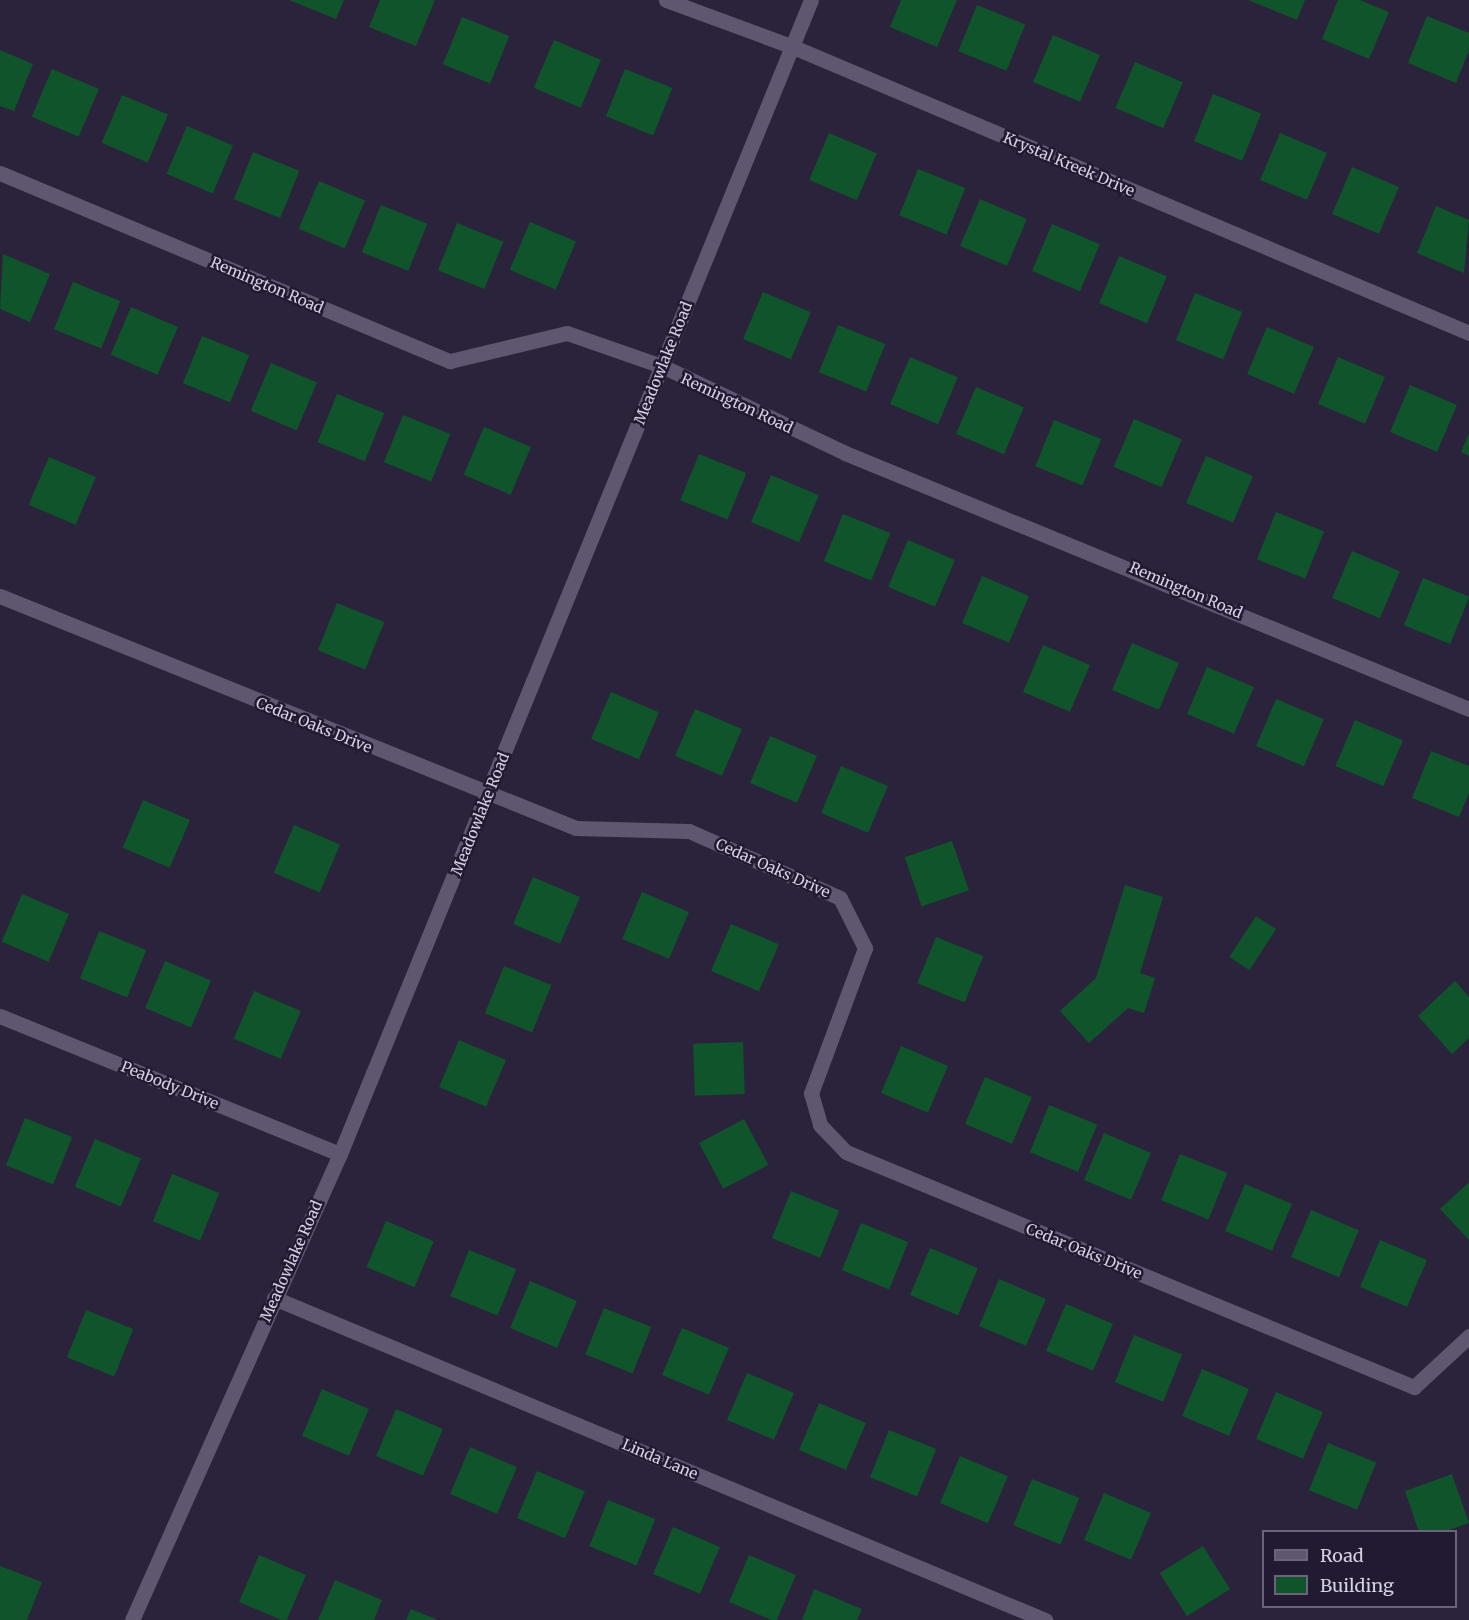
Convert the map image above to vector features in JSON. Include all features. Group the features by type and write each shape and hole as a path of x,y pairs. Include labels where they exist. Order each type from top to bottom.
{"street":[{"name":"Krystal Kreek Drive","path":"666,0 791,46 1469,333"},
{"name":"Meadowlake Road","path":"132,1620 340,1154 811,0"},
{"name":"Remington Road","path":"0,173 450,362 567,333 662,366 845,453 1469,709"},
{"name":"Cedar Oaks Drive","path":"0,596 488,796 576,828 689,831 840,898 865,948 811,1093 820,1125 846,1152 1414,1387 1469,1336"},
{"name":"Peabody Drive","path":"0,1016 340,1154"},
{"name":"Linda Lane","path":"274,1298 1045,1620"}],"building":[{"path":"289,0 344,0 336,19"},
{"path":"380,0 435,0 416,46 369,27"},
{"path":"901,0 957,0 937,47 890,27"},
{"path":"1248,0 1305,0 1297,20"},
{"path":"1338,0 1360,0 1389,12 1369,59 1322,39"},
{"path":"977,5 1025,24 1006,71 958,51"},
{"path":"1427,16 1469,33 1469,50 1456,83 1408,63"},
{"path":"462,17 509,36 490,83 443,64"},
{"path":"1053,35 1100,55 1080,102 1033,82"},
{"path":"554,40 601,60 581,108 534,88"},
{"path":"0,50 33,64 14,111 0,106"},
{"path":"1135,62 1183,82 1163,128 1115,108"},
{"path":"52,69 99,89 79,137 32,117"},
{"path":"625,69 672,88 653,135 606,116"},
{"path":"1213,94 1261,113 1242,161 1194,141"},
{"path":"122,95 168,115 148,162 102,143"},
{"path":"187,126 233,146 213,193 167,174"},
{"path":"829,133 877,153 857,200 809,180"},
{"path":"1280,133 1327,153 1307,200 1260,180"},
{"path":"253,152 299,171 280,218 234,199"},
{"path":"1352,167 1399,187 1379,234 1332,214"},
{"path":"918,169 965,188 947,234 899,215"},
{"path":"319,181 365,201 345,248 299,229"},
{"path":"980,199 1027,219 1007,266 960,246"},
{"path":"381,205 427,224 408,271 362,252"},
{"path":"1436,206 1469,220 1464,273 1417,253"},
{"path":"530,222 576,242 556,289 510,270"},
{"path":"457,223 503,242 484,289 438,270"},
{"path":"1052,224 1100,244 1080,291 1032,271"},
{"path":"3,254 50,274 30,322 0,309"},
{"path":"1119,256 1167,276 1147,323 1099,303"},
{"path":"73,282 120,301 101,348 54,329"},
{"path":"763,292 811,312 791,359 743,339"},
{"path":"1195,293 1242,312 1223,359 1176,340"},
{"path":"131,307 178,327 158,375 111,355"},
{"path":"838,325 885,344 866,391 819,372"},
{"path":"1267,327 1314,347 1294,394 1247,374"},
{"path":"202,336 249,355 230,402 183,383"},
{"path":"910,357 958,377 938,424 890,404"},
{"path":"1338,357 1385,377 1365,424 1318,404"},
{"path":"271,363 317,383 297,430 251,411"},
{"path":"1410,385 1457,405 1437,452 1390,432"},
{"path":"976,387 1024,407 1004,454 956,434"},
{"path":"337,394 384,413 365,461 318,442"},
{"path":"403,415 450,434 431,481 384,462"},
{"path":"1134,419 1182,439 1162,487 1114,467"},
{"path":"1054,420 1101,439 1083,485 1035,466"},
{"path":"484,427 531,447 511,495 464,475"},
{"path":"1469,433 1469,456 1461,452"},
{"path":"699,454 746,473 728,519 680,500"},
{"path":"1206,456 1253,476 1233,523 1186,503"},
{"path":"49,457 96,477 76,525 29,505"},
{"path":"771,475 819,495 799,542 751,522"},
{"path":"1276,512 1324,531 1305,579 1257,559"},
{"path":"843,514 890,533 871,580 824,561"},
{"path":"908,540 955,560 935,607 888,587"},
{"path":"1352,551 1400,571 1380,618 1332,598"},
{"path":"982,576 1029,596 1009,643 962,623"},
{"path":"1423,578 1469,597 1450,644 1404,625"},
{"path":"337,603 384,622 365,669 318,650"},
{"path":"1132,643 1179,663 1159,710 1112,690"},
{"path":"1043,645 1090,665 1070,712 1023,692"},
{"path":"1207,667 1254,687 1234,734 1187,714"},
{"path":"611,692 659,712 639,759 591,739"},
{"path":"1276,699 1324,719 1304,766 1256,746"},
{"path":"695,709 742,729 722,776 675,756"},
{"path":"1355,720 1403,740 1383,786 1335,766"},
{"path":"770,736 817,756 797,803 750,783"},
{"path":"1431,751 1469,766 1469,793 1459,817 1412,798"},
{"path":"841,766 888,786 868,833 821,813"},
{"path":"143,800 190,820 170,868 123,848"},
{"path":"294,825 340,845 320,892 274,873"},
{"path":"952,841 969,890 922,906 905,857"},
{"path":"533,877 580,897 560,944 513,924"},
{"path":"1125,885 1163,897 1140,973 1155,978 1144,1013 1128,1008 1089,1043 1060,1011 1096,978"},
{"path":"642,892 689,912 669,959 622,939"},
{"path":"22,894 69,914 49,962 2,942"},
{"path":"1256,916 1276,929 1249,970 1229,957"},
{"path":"731,924 779,944 759,991 711,971"},
{"path":"99,931 146,950 127,997 80,978"},
{"path":"936,937 983,956 965,1002 917,983"},
{"path":"165,961 211,981 191,1027 145,1008"},
{"path":"504,966 551,985 532,1032 485,1013"},
{"path":"1455,981 1469,997 1469,1038 1452,1054 1418,1016"},
{"path":"254,991 301,1011 281,1059 234,1039"},
{"path":"459,1040 506,1060 486,1107 439,1087"},
{"path":"743,1042 745,1094 695,1096 693,1044"},
{"path":"901,1046 948,1066 928,1113 881,1093"},
{"path":"985,1077 1032,1097 1012,1144 965,1124"},
{"path":"1049,1105 1097,1124 1078,1172 1030,1152"},
{"path":"25,1118 72,1137 53,1184 6,1165"},
{"path":"744,1119 768,1165 723,1189 699,1143"},
{"path":"1104,1133 1151,1153 1131,1200 1084,1180"},
{"path":"95,1139 141,1159 121,1206 75,1187"},
{"path":"1180,1154 1227,1173 1209,1219 1161,1200"},
{"path":"172,1174 219,1193 200,1240 153,1221"},
{"path":"1469,1182 1469,1240 1440,1209"},
{"path":"1245,1184 1292,1204 1272,1251 1225,1231"},
{"path":"791,1191 839,1210 820,1258 772,1238"},
{"path":"1311,1210 1359,1230 1339,1277 1291,1257"},
{"path":"386,1221 434,1241 414,1287 366,1267"},
{"path":"861,1223 908,1242 889,1289 842,1270"},
{"path":"1380,1240 1427,1260 1407,1307 1360,1287"},
{"path":"930,1248 978,1268 958,1315 910,1295"},
{"path":"469,1250 516,1269 498,1315 450,1296"},
{"path":"999,1279 1046,1299 1026,1346 979,1326"},
{"path":"530,1281 577,1301 557,1348 510,1328"},
{"path":"1066,1304 1113,1324 1093,1371 1046,1351"},
{"path":"604,1308 651,1327 633,1373 585,1354"},
{"path":"86,1310 133,1329 114,1376 67,1357"},
{"path":"682,1328 729,1348 709,1395 662,1375"},
{"path":"1134,1335 1182,1354 1163,1402 1115,1382"},
{"path":"1202,1369 1249,1389 1229,1436 1182,1416"},
{"path":"747,1373 794,1393 774,1440 727,1420"},
{"path":"322,1389 369,1409 349,1456 302,1436"},
{"path":"1276,1392 1323,1412 1303,1459 1256,1439"},
{"path":"819,1403 866,1423 846,1470 799,1450"},
{"path":"396,1409 443,1429 423,1476 376,1456"},
{"path":"889,1430 936,1449 917,1496 870,1477"},
{"path":"1328,1443 1376,1462 1357,1510 1309,1490"},
{"path":"470,1447 517,1467 497,1514 450,1494"},
{"path":"960,1456 1008,1476 988,1523 940,1503"},
{"path":"537,1471 585,1491 565,1538 517,1518"},
{"path":"1452,1474 1469,1523 1449,1530 1418,1530 1405,1491"},
{"path":"1032,1479 1079,1498 1061,1544 1013,1525"},
{"path":"1104,1493 1151,1513 1131,1560 1084,1540"},
{"path":"608,1500 655,1519 637,1565 589,1546"},
{"path":"673,1527 720,1547 700,1594 653,1574"},
{"path":"1203,1546 1230,1589 1187,1616 1160,1573"},
{"path":"259,1555 306,1575 287,1620 282,1620 239,1602"},
{"path":"749,1555 796,1575 777,1620 772,1620 729,1602"},
{"path":"0,1566 42,1582 27,1620 0,1620"},
{"path":"335,1580 382,1600 374,1620 318,1620"},
{"path":"814,1589 862,1609 857,1620 802,1620"},
{"path":"411,1609 438,1620 406,1620"}]}
